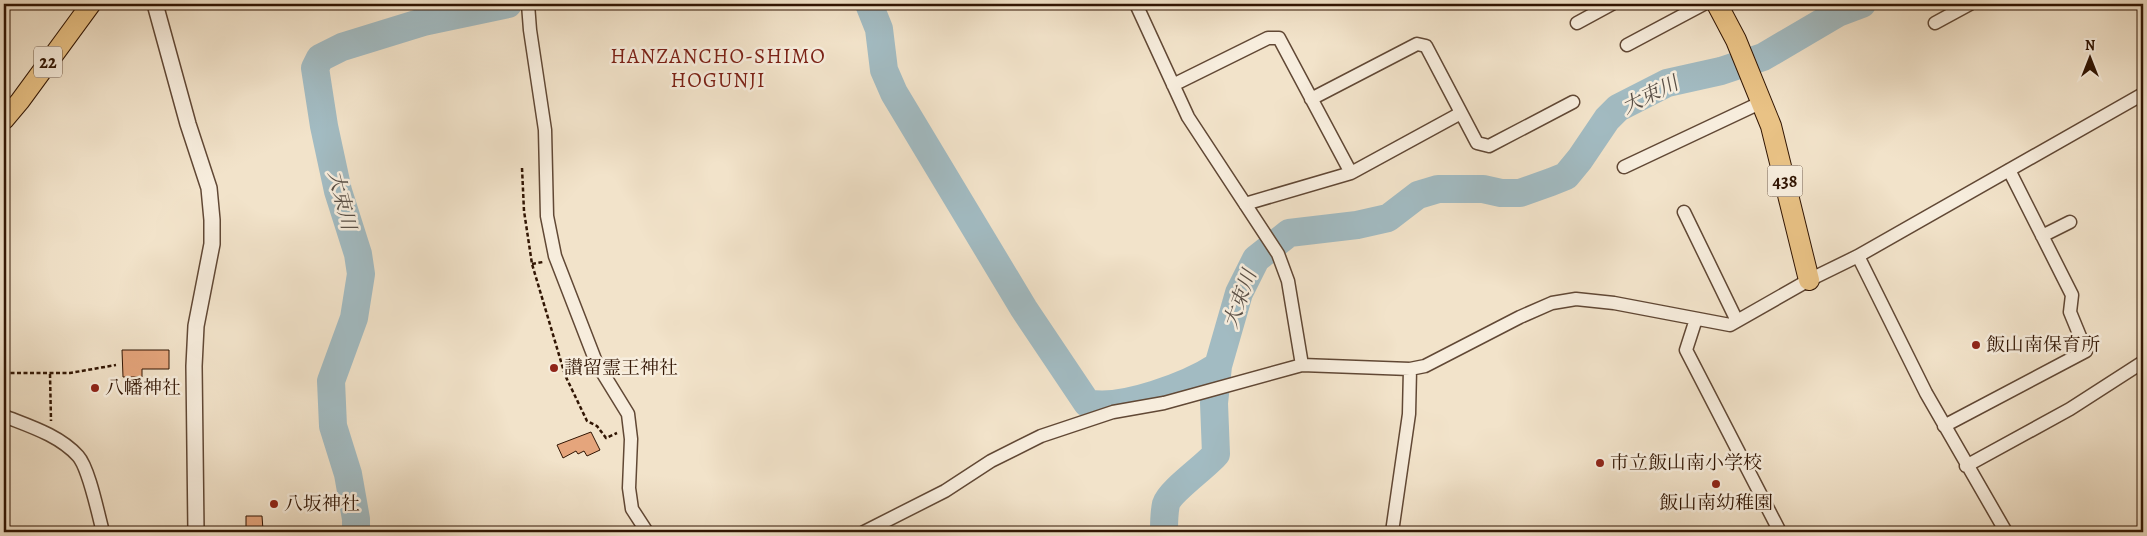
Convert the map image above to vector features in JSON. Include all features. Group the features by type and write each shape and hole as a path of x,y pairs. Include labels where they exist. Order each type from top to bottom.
{"highway":[{"name":"438","path":"1717,4 1736,40 1771,126 1809,280"}],"main road":[{"name":"22","path":"4,120 20,101 90,4"}],"street":[{"path":"155,4 188,124 209,188 212,220 212,244 196,326 194,366 196,532"},
{"path":"1136,4 1188,117 1278,254 1288,281 1302,365"},
{"path":"1577,23 1612,4"},
{"path":"1626,46 1704,4"},
{"path":"1935,23 1970,4"},
{"path":"528,6 545,130 547,216 555,256 596,362 628,414 631,439 629,480 632,509 647,532"},
{"path":"1173,85 1268,38 1279,38 1351,173"},
{"path":"1311,99 1417,44 1426,46 1477,143 1489,146 1573,102"},
{"path":"1624,168 1758,93"},
{"path":"864,532 945,491 991,461 1041,436 1112,412 1164,403 1302,365 1410,369 1425,366 1520,317 1552,304 1576,299 1614,303 1730,325 1809,280 1858,256 2143,94"},
{"path":"1245,204 1351,173 1461,113"},
{"path":"1944,426 2086,351 2070,312 2072,295 2009,170"},
{"path":"1684,212 1737,321"},
{"path":"2042,236 2070,222"},
{"path":"1858,256 1926,393 1966,466 2006,532"},
{"path":"1696,319 1686,350 1780,532"},
{"path":"1966,466 2070,409 2143,362"},
{"path":"1392,532 1408,414 1410,369"},
{"path":"4,416 56,438 79,456 89,482 103,532"}],"path":[{"path":"522,168 524,210 532,264 565,375 587,421 597,426 606,438 618,433"},
{"path":"4,372 70,373 116,365"},
{"path":"47,434 52,417 50,373"}],"building":[{"path":"122,350 169,350 169,369 142,369 142,377 123,377"},
{"path":"591,432 600,450 587,456 584,451 578,454 576,451 563,458 557,445"},
{"path":"246,516 262,516 263,530 246,530"}],"waterway":[{"name":"大束川","path":"356,532 356,519 348,474 333,426 331,381 354,318 361,274 358,254 338,191 324,126 315,68 320,58 342,47 423,22 508,4"},
{"name":"大束川","path":"869,4 879,29 884,70 894,93 1024,309 1087,403 1118,403 1154,395 1190,381 1218,366"},
{"name":"大束川","path":"1164,532 1165,507 1169,499 1216,454 1214,403 1218,366 1239,293 1256,259 1289,233 1357,225 1388,218 1418,195 1438,189 1483,189 1501,193 1520,193 1551,182 1566,176 1607,119 1618,108 1667,83 1721,71 1763,57 1838,13 1862,4"}],"place":[{"name":"飯山南保育所","path":"1976,345"},
{"name":"讃留霊王神社","path":"554,368"},
{"name":"八幡神社","path":"95,388"},
{"name":"市立飯山南小学校","path":"1600,463"},
{"name":"飯山南幼稚園","path":"1716,484"},
{"name":"八坂神社","path":"274,504"}],"district":[{"name":"HANZANCHO-SHIMO HOGUNJI","path":"718,68"}]}
